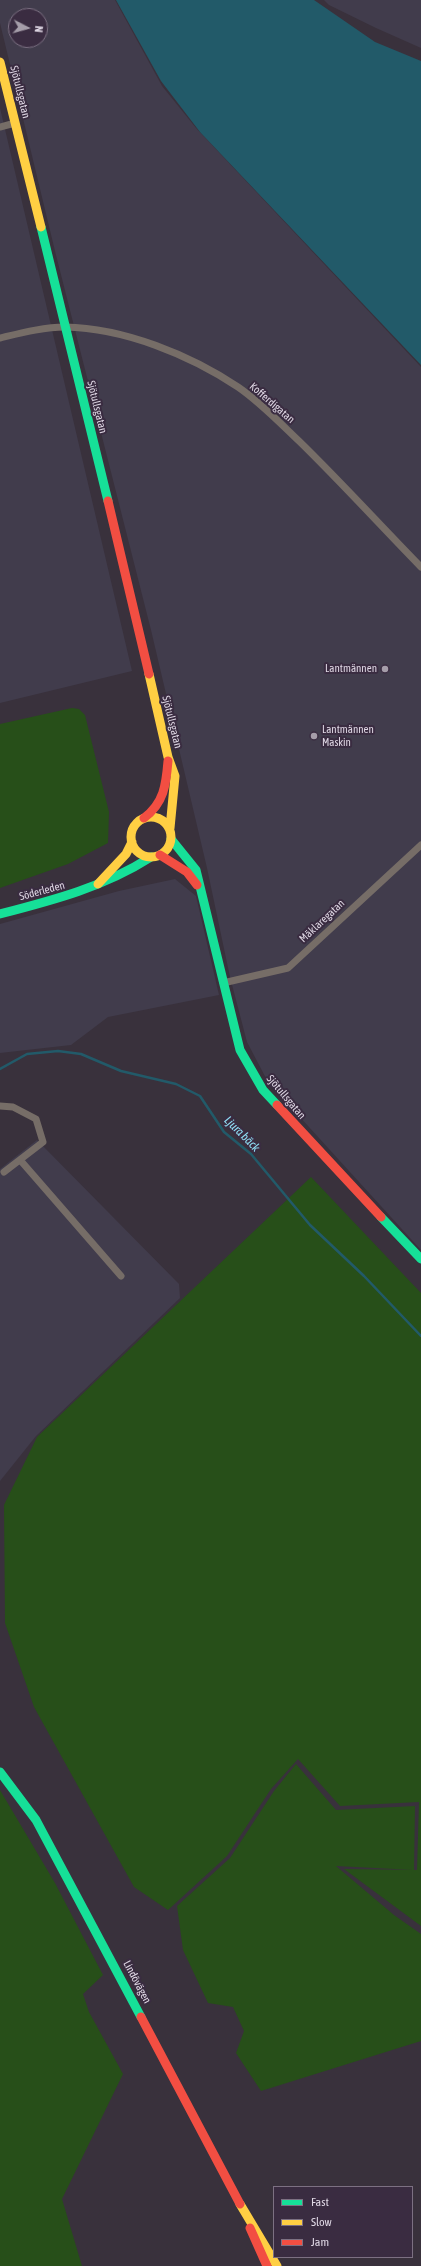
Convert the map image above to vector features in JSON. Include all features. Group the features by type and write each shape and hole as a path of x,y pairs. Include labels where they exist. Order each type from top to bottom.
{"main road":[{"name":"Sjötullsgatan","path":"0,62 168,757 175,776 170,828"},
{"name":"Sjötullsgatan","path":"143,819 157,809 165,793 168,757"},
{"path":"156,818 170,828 171,839 166,850 155,856 139,852 132,842 133,828 143,819 156,818"},
{"name":"Sjötullsgatan","path":"171,839 196,870 198,887 240,1050 263,1090 421,1259"},
{"name":"Söderleden","path":"90,890 114,868 126,854 132,842"},
{"name":"Sjötullsgatan","path":"155,856 187,872 198,887"},
{"name":"Söderleden","path":"0,914 90,890 113,880 155,856"},
{"name":"Lindövägen","path":"0,1772 36,1820 243,2209 277,2266"},
{"name":"Lindövägen","path":"243,2209 255,2243 267,2266"}],"street":[{"path":"0,127 15,123"},
{"name":"Kofferdigatan","path":"0,338 24,332 65,327 116,334 161,346 201,366 238,388 277,420 312,454 421,567"},
{"name":"Mäklaregatan","path":"222,983 288,968 421,845"},
{"path":"0,1106 13,1107 36,1120 41,1130 43,1142 21,1161 4,1172"},
{"path":"21,1161 121,1276"}],"shaded area":[{"path":"0,0 115,0 162,86 196,128 421,367 421,1250 268,1082 247,1042 230,977 207,868 151,630 55,251 0,23"},
{"path":"324,0 421,0 421,48 329,5"},
{"path":"0,108 132,671 0,703"},
{"path":"175,879 196,896 219,995 108,1017 71,1045 0,1053 0,924 119,891"},
{"path":"37,1140 179,1284 180,1298 36,1436 0,1481 0,1169"}],"green space":[{"path":"72,708 79,709 85,715 109,812 108,843 68,864 0,888 0,724"},
{"path":"311,1177 421,1293 421,1926 344,1869 417,1870 419,1802 340,1806 298,1759 271,1789 227,1856 168,1910 134,1887 34,1707 5,1623 4,1505 37,1437"},
{"path":"296,1764 336,1810 415,1806 414,1870 336,1866 394,1915 421,1934 421,2041 261,2091 236,2053 244,2031 233,2007 208,2003 183,1950 177,1906 230,1858 274,1791"},
{"path":"0,1790 55,1883 103,1975 83,1994 89,2012 123,2074 62,2199 82,2266 0,2266"}],"water":[{"path":"116,0 314,0 375,42 421,61 421,365 200,132 161,81"}],"waterway":[{"name":"Ljura bäck","path":"0,1069 27,1054 58,1051 81,1054 121,1071 176,1084 200,1096 224,1132 251,1154 310,1225 364,1276 421,1336"}],"traffic: fast":[{"path":"41,227 108,501"},
{"path":"171,839 196,870 240,1050 263,1090 277,1105"},
{"path":"0,914 59,898 97,885 151,857"},
{"path":"381,1217 421,1259"},
{"path":"0,1772 36,1820 141,2017"}],"traffic: slow":[{"path":"0,62 41,227"},
{"path":"149,674 168,757 175,776 170,828"},
{"path":"151,817 159,819 165,823 169,829 171,837 169,845 165,851 159,855 151,857 143,855 137,851 133,845 131,837 133,829 137,823 143,819 151,817"},
{"path":"98,884 126,854 132,842"},
{"path":"240,2204 277,2266"}],"traffic: jam":[{"path":"108,501 149,674"},
{"path":"144,818 156,806 163,793 168,761"},
{"path":"160,855 187,872 197,885"},
{"path":"277,1105 381,1217"},
{"path":"141,2017 240,2204"},
{"path":"250,2228 267,2266"}],"place":[{"name":"Lantmännen","path":"385,669"},
{"name":"Lantmännen Maskin","path":"314,736"}]}
